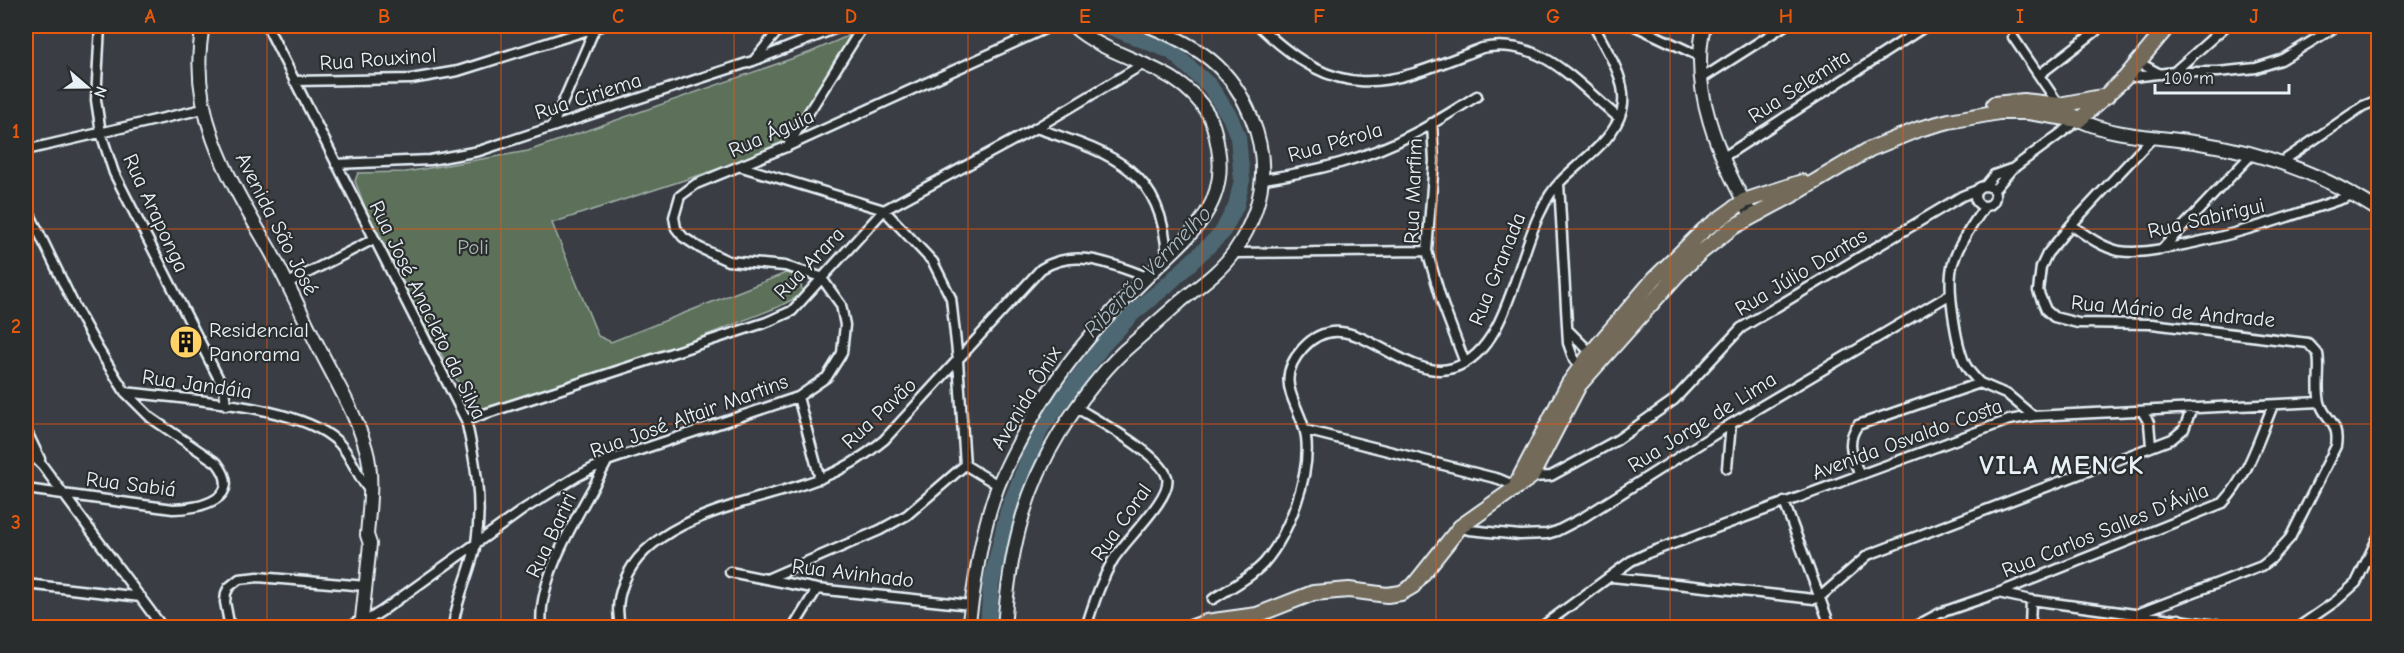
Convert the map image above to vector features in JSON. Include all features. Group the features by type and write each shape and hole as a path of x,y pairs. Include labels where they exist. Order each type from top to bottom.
{"main road":[{"name":"Avenida São José","path":"203,26 199,83 210,133 225,169 361,434 368,460 367,535 362,543 359,620"},
{"name":"Avenida Ônix","path":"968,627 985,533 998,485 1036,412 1075,354 1147,277 1191,236 1207,213 1218,181 1219,156 1212,124 1201,104 1176,79 1092,39 1073,26"},
{"path":"1004,627 1011,559 1023,510 1044,462 1077,408 1121,354 1219,270 1233,253 1253,214 1264,178 1256,128 1233,82 1208,57 1194,47 1149,26"},
{"path":"1704,26 1699,56 1701,79 1722,158 1751,213 1760,214"},
{"path":"2079,120 2125,78 2168,26"},
{"path":"1515,486 1559,399 1595,357 1654,279 1704,230 1744,201 1809,179 1889,134 1924,121 1999,103 2024,102 2059,105 2107,96"},
{"path":"2059,105 2079,120"},
{"path":"1595,357 1700,253 1733,228 1870,149 1919,129 1949,121 1999,112 2028,112 2079,120 2106,131 2201,143 2283,161 2321,178 2379,210"},
{"path":"1700,253 1702,242 1708,233 1730,218 1744,201"},
{"path":"1190,627 1206,622 1257,615 1298,598 1320,592 1349,590 1387,595 1401,593 1413,586 1460,527 1515,486 1531,477 1584,370"}],"street":[{"name":"Rua Araponga","path":"100,26 95,78 96,100 101,133 114,173 225,389 226,405"},
{"name":"Rua José Anacleto da Silva","path":"267,26 466,420 476,464 478,514 476,544 453,627"},
{"path":"552,127 598,26"},
{"name":"Rua Rouxinol","path":"294,81 411,79 458,71 598,26"},
{"path":"753,62 782,26"},
{"name":"Rua Ciriema","path":"336,164 411,162 447,158 479,151 753,62 842,26"},
{"path":"786,147 863,26"},
{"name":"Rua Águia","path":"821,277 785,266 728,261 700,248 678,231 674,217 680,196 686,190 709,178 742,167 1051,26"},
{"path":"1259,26 1300,59 1335,76 1355,81 1372,82 1409,76 1493,45 1509,45 1533,51 1554,63 1619,118"},
{"path":"1594,26 1619,79 1623,95 1619,118"},
{"path":"1635,26 1699,56"},
{"path":"1701,79 1784,26"},
{"name":"Rua Selemita","path":"1722,158 1926,26"},
{"path":"2174,72 2226,26"},
{"path":"2125,78 2174,72 2218,72 2256,68 2281,60 2337,26"},
{"path":"2039,75 2096,31"},
{"path":"2013,37 2059,105"},
{"path":"2138,62 2160,74"},
{"name":"Rua Arara","path":"466,420 767,322 792,311 884,210 1036,128 1145,63"},
{"name":"Rua Pérola","path":"1264,178 1303,173 1349,161 1402,140 1477,96"},
{"path":"2283,161 2363,106 2379,100"},
{"path":"26,150 203,109"},
{"name":"Rua Granada","path":"1465,363 1486,343 1494,331 1536,220 1559,183 1602,142 1619,118"},
{"name":"Rua Júlio Dantas","path":"1985,206 1990,205 1994,200 1994,190 2012,169 2079,120"},
{"name":"Rua Marfim","path":"1432,123 1434,161 1427,251 1443,305 1465,363"},
{"path":"1036,128 1100,150 1143,182 1156,203 1166,236 1167,258"},
{"name":"Rua Mário de Andrade","path":"2153,137 2047,254 2041,267 2038,291 2042,302 2054,317 2078,323 2164,325 2308,343 2318,354 2320,402"},
{"path":"2162,249 2252,154"},
{"path":"742,167 884,210 918,245 942,277 951,298 965,465"},
{"name":"Rua Júlio Dantas","path":"1531,477 1551,476 1617,440 1674,400 1741,328 1981,188 1994,175 2012,169"},
{"path":"1559,183 1570,353 1584,370"},
{"path":"1994,190 1981,188 1976,201 1985,206 1956,255 1950,275 1951,294 1962,355 1971,374 1980,383 2008,395 2033,416"},
{"name":"Rua Sabirigui","path":"2071,225 2103,246 2118,250 2132,252 2162,249 2245,231 2353,195"},
{"name":"Rua Júlio Dantas","path":"1951,204 1976,201"},
{"name":"Rua Jandáia","path":"26,206 75,307 125,392 226,405 283,416 323,430 340,444 369,490"},
{"path":"286,284 374,239"},
{"path":"1233,253 1427,251"},
{"name":"Rua Pavão","path":"621,627 618,603 626,576 647,550 664,536 693,520 820,479 842,469 870,451 958,361 1032,276 1056,261 1085,258 1147,277"},
{"name":"Rua José Altair Martins","path":"359,620 382,611 553,491 607,461 798,397 826,377 836,366 844,345 845,325 840,305 821,277"},
{"name":"Rua Jorge de Lima","path":"1460,527 1520,535 1547,534 1557,531 1584,517 1731,424 1951,294"},
{"path":"1568,330 1595,357"},
{"path":"1213,599 1247,578 1264,562 1282,537 1294,509 1307,448 1305,430 1289,394 1290,373 1294,360 1303,349 1321,335 1338,332 1353,334 1424,368 1446,369 1465,363"},
{"path":"1859,474 1850,441 1858,425 1980,383"},
{"name":"Rua Sabiá","path":"26,489 173,509 201,507 223,493 226,485 225,475 218,463 151,418 125,392"},
{"path":"798,397 820,479"},
{"path":"2137,614 2262,566 2280,552 2299,522 2336,446 2337,430 2320,402"},
{"name":"Avenida Osvaldo Costa","path":"1540,627 1631,561 1648,553 1990,426 2033,416 2320,402"},
{"name":"Rua Carlos Salles D'Ávila","path":"1912,627 1940,613 1998,593 2223,503 2235,490 2245,473 2273,405"},
{"name":"Rua Coral","path":"1077,408 1149,454 1163,469 1168,480 1166,491 1157,505 1114,559 1100,586 1086,627"},
{"path":"1612,577 1806,599 1820,597 1868,555 2180,434 2192,408"},
{"path":"2142,411 2149,423 2151,446"},
{"path":"1727,468 1731,424"},
{"path":"26,430 42,465"},
{"path":"1305,430 1499,479 1515,486"},
{"path":"26,450 42,465 163,627"},
{"name":"Rua Bariri","path":"542,627 543,596 555,561 607,461"},
{"path":"965,465 998,485"},
{"path":"766,579 889,525 928,499 965,465"},
{"path":"1784,502 1831,627"},
{"path":"2297,627 2336,601 2356,583 2379,537"},
{"name":"Rua Avinhado","path":"730,572 817,589 971,605"},
{"path":"230,627 225,602 226,593 229,587 239,579 258,577 362,586"},
{"path":"26,584 141,597"},
{"path":"793,627 817,589"},
{"path":"1998,593 2031,600 2238,627"},
{"path":"2030,627 2031,600"},
{"path":"359,620 382,611"},
{"path":"2168,627 2179,619"}],"green space":[{"name":"Poli","path":"850,35 786,147 552,223 598,336 611,342 786,273 794,275 799,280 802,287 801,295 778,307 602,376 475,410 387,265 355,181 358,173 406,172 528,151 811,52"}],"waterway":[{"name":"Ribeirão Vermelho","path":"988,628 991,583 1008,511 1041,428 1103,345 1133,313 1166,286 1222,233 1236,206 1242,180 1238,137 1230,117 1210,86 1171,51 1108,26"}],"place":[{"name":"Residencial Panorama","path":"186,342"}],"district":[{"name":"VILA MENCK","path":"2062,465"}]}
